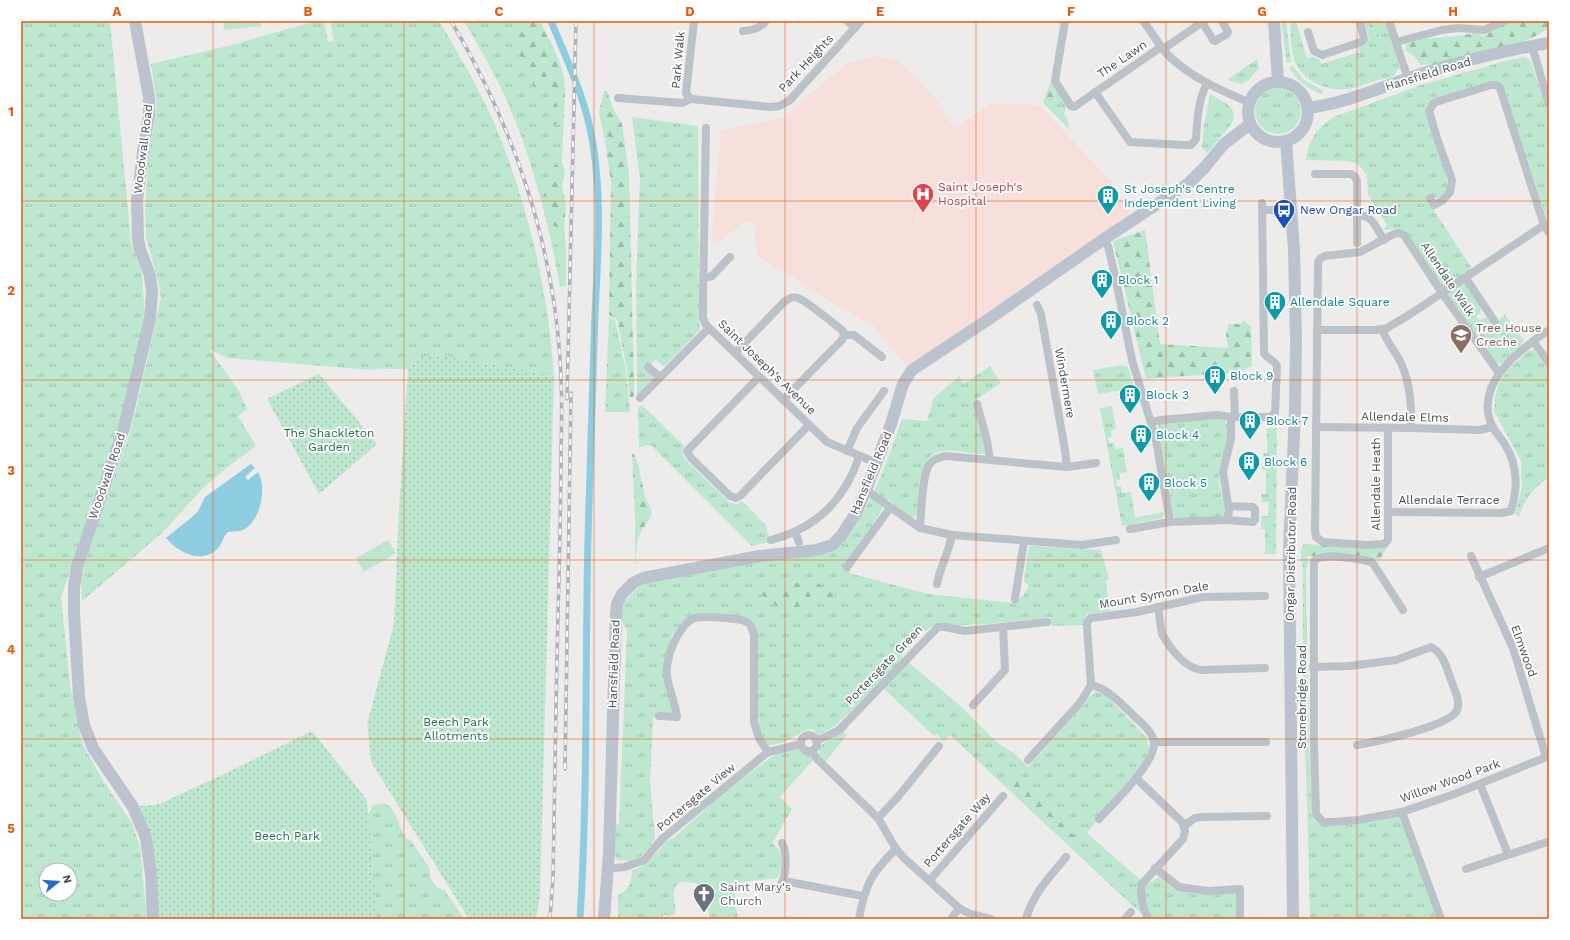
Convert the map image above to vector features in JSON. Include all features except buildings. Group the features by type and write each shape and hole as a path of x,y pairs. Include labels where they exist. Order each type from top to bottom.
{"street":[{"name":"Woodwall Road","path":"135,21 149,97 149,114 137,200 138,239 150,276 152,292 150,319 124,428 77,567 74,587 74,613 79,697 84,725 92,748 133,807 146,838 151,875 153,919"},
{"name":"Park Walk","path":"690,99 686,93 694,21"},
{"path":"743,30 754,30 766,21"},
{"path":"847,21 854,28"},
{"name":"Park Heights","path":"618,98 682,104 690,99 770,107 779,106 789,101 861,21"},
{"name":"The Lawn","path":"1065,21 1055,81 1056,85 1071,106 1077,105 1158,49 1166,47 1203,22"},
{"path":"1143,21 1168,55 1189,73 1248,102"},
{"path":"1203,22 1215,41 1228,32 1222,21"},
{"path":"1274,21 1278,81"},
{"path":"1308,32 1314,51 1322,55 1362,42 1364,39 1360,21"},
{"path":"1390,21 1408,79"},
{"path":"1478,21 1481,30"},
{"path":"1396,42 1442,30 1458,28 1481,30 1487,29 1505,21"},
{"path":"1063,34 1072,36"},
{"name":"Hansfield Road","path":"1308,108 1356,98 1408,79 1458,64 1549,43"},
{"path":"1532,46 1549,104"},
{"path":"1278,81 1291,84 1297,88 1306,100 1308,118 1304,127 1296,137 1279,142 1266,140 1254,132 1250,124 1247,113 1248,102 1253,94 1269,82 1278,81"},
{"name":"The Lawn","path":"1095,92 1130,142 1190,145 1196,139 1197,118 1200,101 1207,83"},
{"path":"1430,198 1434,205 1442,201 1450,192 1452,180 1437,138 1429,111 1430,107 1436,102 1491,85 1496,85 1500,88 1544,225 1549,233"},
{"name":"Hansfield Road","path":"604,919 608,866 616,614 617,604 622,594 633,583 643,578 760,556 817,550 832,545 841,536 856,513 877,463 903,384 912,370 989,319 1104,238 1189,183 1205,167 1224,144 1250,124"},
{"name":"Saint Joseph's Avenue","path":"706,128 704,318 709,328 826,442 859,457 877,463"},
{"name":"Ongar Distributor Road","path":"1286,141 1294,250 1296,341 1295,411 1289,549 1293,919"},
{"path":"1315,174 1351,174 1355,177 1357,181 1357,243"},
{"path":"1152,422 1217,415 1270,418 1275,413 1277,366 1264,353 1262,207 1277,210"},
{"path":"1357,215 1364,215 1370,218 1384,240"},
{"path":"1317,330 1382,329 1401,320 1465,276 1544,225"},
{"name":"Allendale Walk","path":"1388,540 1384,544 1367,545 1323,542 1316,536 1318,262 1325,256 1360,252 1398,233 1404,235 1442,293 1499,373"},
{"path":"1104,238 1108,246 1115,276 1132,360 1152,422 1170,522"},
{"path":"704,278 712,276 730,257"},
{"path":"1465,276 1495,322"},
{"path":"735,353 784,302 793,297 797,297 810,306 843,331 844,335"},
{"name":"Windermere","path":"1037,305 1042,321 1067,467"},
{"path":"640,398 709,328"},
{"path":"1382,329 1405,374 1409,389 1411,428"},
{"path":"1492,427 1488,411 1488,397 1492,385 1499,373 1525,347 1549,330"},
{"path":"844,335 854,336 882,357"},
{"path":"783,400 842,340 844,335"},
{"path":"1534,341 1549,363"},
{"path":"648,367 660,377"},
{"path":"759,377 687,450 691,458 730,496 736,498 740,496 809,425"},
{"path":"848,451 857,428 881,400 884,391"},
{"path":"1227,520 1229,516 1229,506 1223,472 1232,438 1234,391"},
{"path":"977,404 987,440 990,460"},
{"name":"Allendale Elms","path":"1316,428 1479,430 1492,427"},
{"name":"Allendale Terrace","path":"1388,512 1502,513 1511,510 1515,494 1516,480 1514,465 1509,451 1492,427"},
{"name":"Allendale Heath","path":"1388,429 1388,540"},
{"path":"920,528 928,466 935,459 945,456 1067,467 1096,463"},
{"path":"771,540 794,532 824,514 839,498 851,478 859,457"},
{"path":"866,490 920,528 952,534 1082,545 1116,540"},
{"path":"1130,529 1170,522 1227,520 1253,522 1255,520 1255,509 1253,507 1229,506"},
{"path":"847,567 890,508"},
{"path":"794,532 799,542"},
{"path":"937,584 952,534"},
{"path":"1015,599 1024,541"},
{"path":"1480,577 1549,548"},
{"name":"Stonebridge Road","path":"1332,822 1323,822 1316,814 1314,561 1316,559 1349,556 1372,562 1404,610"},
{"name":"Elmwood","path":"1471,556 1513,648 1547,756"},
{"name":"Mount Symon Dale","path":"1091,685 1087,622 1091,618 1137,612 1202,597 1265,596"},
{"path":"1158,607 1162,634 1188,666 1193,669 1265,668"},
{"path":"659,716 677,717 668,683 667,662 676,639 686,626 695,618 722,618 745,622 751,626 754,635 754,722 759,738 768,752"},
{"name":"Portersgate Green","path":"816,741 838,730 938,627 964,631 1046,622"},
{"path":"973,705 1005,670 1003,627"},
{"path":"1314,667 1350,666 1396,660 1431,647 1443,658 1459,702 1457,710 1453,715 1417,731 1357,745"},
{"path":"1028,760 1080,703 1091,685 1107,690 1150,732 1154,742 1154,749 1150,758 1136,778 1099,819"},
{"path":"806,736 812,736 816,741 816,748 812,751 804,750 801,744 802,739 806,736"},
{"path":"1154,742 1266,742"},
{"name":"Portersgate View","path":"608,866 614,868 625,867 644,860 662,839 768,752 801,744"},
{"path":"878,818 888,810 939,746"},
{"path":"812,751 817,759 878,818 896,849 959,908 968,913 991,919"},
{"name":"Willow Wood Park","path":"1332,822 1358,820 1402,812 1480,784 1547,756"},
{"path":"1136,778 1182,822 1185,831 1183,839 1141,885 1141,894 1149,919"},
{"path":"1480,784 1508,854"},
{"name":"Portersgate Way","path":"930,880 1003,796"},
{"path":"1402,812 1441,919"},
{"path":"1184,826 1195,818 1202,817 1267,816"},
{"path":"1466,869 1547,842"},
{"path":"776,890 781,887 784,881 786,852 782,843"},
{"path":"859,919 863,896 870,878 882,862 896,849"},
{"path":"1026,919 1031,902 1036,894 1066,857"},
{"path":"1155,868 1179,887 1208,891 1240,889 1240,919"},
{"path":"784,881 863,896"},
{"path":"951,919 959,908"},
{"path":"1125,919 1131,912"}],"shaded area":[{"name":"Saint Joseph's Hospital","path":"877,56 899,62 911,72 936,99 954,128 990,104 1038,105 1107,176 1132,217 908,368 872,324 809,289 790,275 758,257 755,237 756,227 750,222 744,223 715,244 711,243 721,131 787,116 804,99 848,63"}],"green space":[{"path":"21,21 110,21 131,241 142,273 145,321 117,439 61,597 70,685 82,743 102,779 132,823 140,847 147,919 21,919"},
{"path":"223,21 261,21 261,26 224,30"},
{"path":"316,21 324,21 328,42 334,41 330,21 439,21 466,66 482,97 497,129 513,173 530,230 543,288 552,347 554,376 435,354 414,359 408,369 371,370 227,358 209,349 239,391 247,409 238,416 256,446 203,488 162,533 82,601 81,577 86,556 129,436 161,298 146,237 145,211 148,159 156,110 156,96 151,64 228,46"},
{"path":"464,21 516,21 538,81 565,87 561,183 566,249 566,286 560,287 538,190 527,152 514,118 495,76"},
{"path":"516,21 540,21 556,53 562,70 565,88 563,125 552,124 549,114 556,102 547,85 541,85 536,97 530,66 520,56 517,48 511,41 516,30"},
{"path":"1281,21 1286,21 1291,62 1287,63"},
{"path":"1290,21 1296,21 1307,58 1311,57 1319,59 1321,64 1360,52 1358,46 1369,39 1364,21 1386,21 1400,69 1398,69 1391,77 1349,89 1330,88 1316,84 1304,75 1296,64 1292,48"},
{"path":"1369,21 1380,21 1378,38 1372,34"},
{"path":"1512,21 1549,21 1549,28 1516,44 1446,62 1421,65 1414,56 1406,51 1406,44 1414,41 1474,33 1483,36"},
{"path":"1523,57 1529,59 1531,63 1549,114 1549,225 1503,86 1497,83 1430,103 1448,189 1439,198 1426,198 1471,267 1464,282 1481,306 1480,313 1476,316 1480,320 1488,318 1493,325 1505,315 1524,341 1502,363 1495,364 1485,349 1487,347 1477,332 1475,333 1429,267 1399,229 1385,230 1384,228 1387,225 1368,195 1367,175 1358,164 1348,161 1306,160 1309,146 1318,130 1334,117 1421,85"},
{"path":"1257,59 1259,68 1249,80 1241,84 1227,80"},
{"path":"1293,66 1304,80 1323,90 1322,94 1307,87 1299,80 1289,67"},
{"path":"1053,75 1055,105 1065,115 1068,121 1069,129 1043,103"},
{"path":"1055,86 1068,105 1065,109 1065,113 1055,106"},
{"path":"1278,88 1291,92 1297,98 1301,111 1297,124 1291,130 1278,134 1265,130 1259,124 1255,111 1259,98 1265,92"},
{"path":"604,91 607,91 613,108 622,124 629,174 634,386 634,396 630,398 627,370 617,319 609,315 611,182 599,112"},
{"path":"1210,94 1232,109 1234,119 1231,125 1207,153 1202,147 1204,125"},
{"path":"632,117 698,126 700,327 699,331 667,364 663,366 656,360 647,368 654,377 653,381 637,397 636,284 640,180"},
{"path":"560,161 565,169 562,186 566,205 562,252 556,241 557,227 549,222 546,212 551,202 544,195 551,180 549,171"},
{"path":"1145,230 1160,344 1228,348 1226,334 1229,324 1241,324 1243,320 1251,326 1252,366 1241,371 1227,373 1146,379 1113,241"},
{"path":"609,317 615,320 626,370 630,412 605,412"},
{"path":"1534,350 1549,370 1549,477 1530,494 1519,517 1515,514 1522,487 1521,461 1494,411 1495,397 1499,383 1509,368 1528,351"},
{"name":"Beech Park Allotments","path":"435,354 554,376 540,895 536,919 469,919 371,762 367,724 394,624 399,510 408,369 414,359"},
{"path":"1122,365 1128,367 1133,384 1129,389 1098,394 1093,370"},
{"path":"990,366 1001,383 974,401 983,434 984,454 944,451 935,453 929,458 921,475 917,513 914,518 910,518 888,499 860,546 849,573 928,594 1013,603 1023,596 1029,586 1024,581 1029,546 1101,550 1109,579 1106,580 1106,583 1110,611 1087,614 1083,625 1051,626 1051,617 987,624 938,624 921,635 901,656 958,704 998,743 1015,754 1028,767 1085,704 1089,697 1095,692 1105,694 1147,738 1149,748 1146,759 1087,833 1146,885 1159,877 1176,890 1196,894 1235,892 1238,898 1239,919 1147,919 950,735 944,741 937,734 934,736 879,684 835,726 819,735 812,729 801,733 788,741 768,745 760,732 757,701 757,638 747,618 686,621 672,635 665,668 666,690 672,705 671,715 653,717 650,781 655,839 641,856 630,861 618,860 614,855 614,821 619,826 627,630 622,623 621,615 626,600 632,593 646,583 663,577 778,559 828,553 842,541 854,527 874,492 902,419 927,421 934,398 959,376 964,384"},
{"name":"The Shackleton Garden","path":"319,374 377,444 319,494 267,399"},
{"path":"642,405 684,446 682,451 684,459 730,503 738,504 742,501 766,525 770,542 752,546 651,445 639,448 638,408"},
{"path":"1112,406 1116,428 1111,430 1112,436 1108,438 1109,443 1114,443 1115,449 1123,448 1127,472 1119,473 1120,480 1116,480 1117,487 1121,486 1122,493 1131,492 1135,518 1164,512 1163,518 1122,526 1100,408"},
{"path":"1224,419 1227,424 1228,431 1219,474 1225,514 1222,518 1183,519 1174,517 1172,514 1158,426 1160,423"},
{"path":"1267,428 1277,428 1276,554 1265,554 1265,529 1261,529 1261,516 1268,516 1269,502 1262,502 1261,494 1266,494 1266,470 1262,470 1262,466 1266,466 1267,460 1263,459 1263,453 1267,453"},
{"path":"632,454 634,454 638,465 644,493 651,509 650,518 638,538 635,574 635,517"},
{"path":"388,540 396,553 364,572 356,558"},
{"path":"1304,544 1307,544 1308,564 1306,572 1312,815 1318,823 1325,825 1402,816 1441,919 1310,919 1304,697 1303,563 1301,562 1301,549"},
{"path":"1307,544 1359,547 1389,545 1380,559 1307,556"},
{"path":"813,580 836,596 783,611 757,591"},
{"path":"845,726 848,728 844,732 847,735 825,762 819,754 819,748"},
{"name":"Beech Park","path":"312,731 367,800 377,919 155,919 136,806 157,805"},
{"path":"796,749 806,753 814,759 780,797 792,809 772,843 780,852 782,859 778,878 750,881 733,885 738,919 711,919 707,906 710,902 696,883 679,882 674,893 676,912 671,916 664,915 660,919 618,919 618,895 625,891 629,885 632,870 643,865 659,851 664,842 675,837 723,793 778,752"},
{"path":"1011,779 1029,787 1042,803 1077,839 1072,846 1007,784"},
{"path":"384,803 391,807 399,822 399,826 407,839 411,841 429,867 431,879 435,886 445,891 464,919 376,919 368,815 373,805"}],"water":[{"path":"251,464 255,468 245,477 248,480 258,472 261,478 262,494 259,510 246,528 240,531 228,532 218,548 205,556 191,555 184,552 166,538 198,511 205,497"}],"waterway":[{"path":"551,21 573,74 587,114 594,151 598,197 598,244 588,537 583,871 580,919"}],"railway":[{"path":"451,21 493,100 510,141 538,226 556,314 561,370 562,427 553,878 550,919"},
{"path":"567,399 576,21"},
{"path":"565,769 571,393"}],"place":[{"name":"Saint Joseph's Hospital","path":"923,214"},
{"name":"St Joseph's Centre Independent Living","path":"1108,216"},
{"name":"New Ongar Road","path":"1284,230"},
{"name":"Block 1","path":"1102,300"},
{"name":"Allendale Square","path":"1275,322"},
{"name":"Block 2","path":"1111,340"},
{"name":"Tree House Creche","path":"1461,354"},
{"name":"Block 9","path":"1215,396"},
{"name":"Block 3","path":"1130,414"},
{"name":"Block 7","path":"1250,440"},
{"name":"Block 4","path":"1141,454"},
{"name":"Block 6","path":"1249,482"},
{"name":"Block 5","path":"1149,502"},
{"name":"Saint Mary's Church","path":"704,914"}]}
